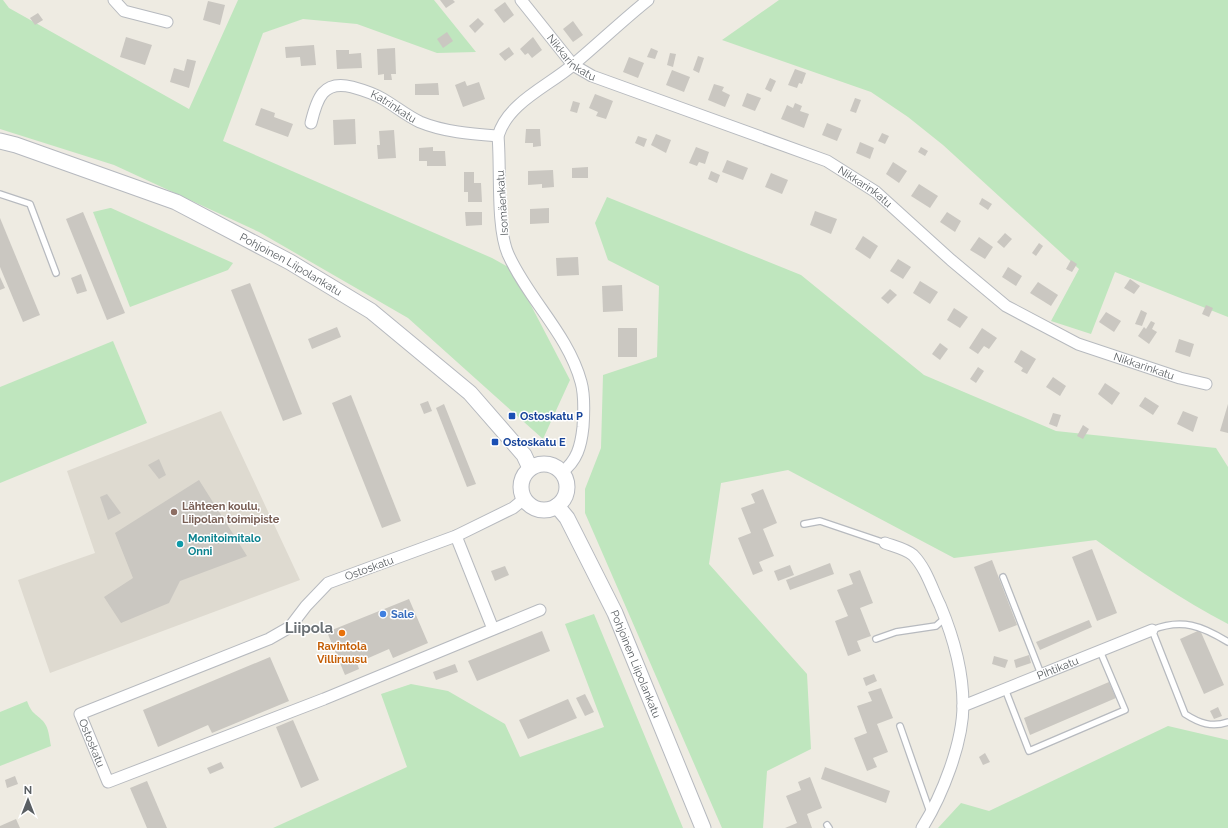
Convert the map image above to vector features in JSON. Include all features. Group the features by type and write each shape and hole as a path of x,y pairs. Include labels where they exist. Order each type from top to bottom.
{"street":[{"path":"114,0 124,10 168,22"},
{"name":"Nikkarinkatu","path":"521,0 573,65 592,76 827,161 876,192 951,260 1006,306 1078,344 1180,378 1206,384"},
{"path":"498,136 501,127 521,104 573,65 618,24 648,0"},
{"name":"Katrinkatu","path":"311,123 314,109 323,92 330,86 343,85 366,90 382,98 419,122 447,130 498,136"},
{"name":"Isomäenkatu","path":"498,136 502,230 508,253 536,302 560,335 582,383 584,411 582,440 576,458 570,466 562,472"},
{"name":"Pohjoinen Liipolankatu","path":"0,141 16,145 176,202 290,262 371,311 470,393 524,455 530,468"},
{"path":"541,464 554,466 562,472 567,488 565,496 557,506 548,510 540,510 530,505 524,499 520,484 524,474 530,468 541,464"},
{"name":"Ostoskatu","path":"524,499 513,508 456,536 328,583 306,606 290,628 270,639 80,714 108,782 316,702 540,610"},
{"name":"Pohjoinen Liipolankatu","path":"557,506 568,518 615,613 703,828"},
{"path":"456,536 493,629"},
{"path":"885,543 912,554 925,570 945,618 959,664 963,706 959,733 941,795 922,828"},
{"name":"Pihtikatu","path":"963,706 1152,630"}],"lane":[{"path":"0,194 30,204 56,273"},
{"path":"804,524 820,521 885,543"},
{"path":"1003,577 1042,674"},
{"path":"876,639 896,632 936,626 945,618"},
{"path":"1228,642 1198,626 1181,624 1164,625 1152,630 1185,714 1195,721 1207,725 1220,725 1228,722"},
{"path":"1005,689 1029,751 1125,710 1100,651"},
{"path":"900,726 930,814"}],"shaded area":[{"name":"Lähteen koulu, Liipolan toimipiste","path":"221,411 300,580 50,673 18,580 95,553 67,471"}],"green space":[{"path":"0,0 3,0 9,8 189,109 238,0 434,0 476,52 437,53 357,24 303,19 263,33 223,141 492,258 512,269 570,380 543,439 408,318 259,232 114,165 0,129"},
{"path":"779,0 1228,0 1228,317 1115,272 1091,334 1051,321 1079,269 943,145 908,117 871,92 722,40"},
{"path":"607,197 801,275 924,375 1056,431 1216,448 1228,467 1228,624 1160,584 1096,540 954,558 788,470 721,483 709,564 807,674 811,749 767,771 763,828 722,828 585,513 585,489 601,448 603,375 657,357 659,286 608,260 595,223"},
{"path":"111,208 233,263 228,270 130,307 93,212"},
{"path":"113,341 147,423 0,483 0,387"},
{"path":"594,614 683,828 273,828 407,767 381,694 411,684 448,691 505,724 520,757 604,727 565,624"},
{"path":"27,701 32,711 45,724 51,746 0,766 0,712"},
{"path":"1168,726 1228,740 1228,828 938,828 961,803 989,811"}],"building":[{"path":"440,0 453,0 455,2 446,8"},
{"path":"208,1 225,5 220,25 203,20"},
{"path":"505,2 514,15 504,23 494,10"},
{"path":"38,13 43,20 35,25 30,18"},
{"path":"478,18 484,24 475,33 469,26"},
{"path":"573,21 583,35 573,42 563,29"},
{"path":"447,32 453,41 443,48 437,39"},
{"path":"126,37 152,45 145,65 120,57"},
{"path":"533,37 542,50 532,58 528,53 525,55 520,49"},
{"path":"314,45 316,65 301,66 300,57 286,58 285,47"},
{"path":"509,47 514,54 505,61 499,54"},
{"path":"395,48 396,74 391,74 392,80 384,80 384,74 378,75 377,49"},
{"path":"651,48 658,51 655,59 647,57"},
{"path":"336,50 349,50 349,54 361,53 362,68 337,69"},
{"path":"670,53 676,54 673,67 667,65"},
{"path":"698,56 704,58 699,73 693,70"},
{"path":"629,57 644,63 638,78 623,72"},
{"path":"187,59 196,61 189,88 170,82 174,68 184,71"},
{"path":"795,69 806,73 802,84 799,83 797,88 788,85"},
{"path":"672,70 690,77 684,92 666,85"},
{"path":"770,78 776,81 771,92 765,89"},
{"path":"465,81 467,86 479,82 485,99 463,107 455,85"},
{"path":"438,83 439,95 415,95 415,84"},
{"path":"714,84 724,87 722,91 730,95 725,107 708,100"},
{"path":"747,93 761,98 755,111 742,106"},
{"path":"595,94 613,101 606,119 596,116 598,112 589,108"},
{"path":"855,98 861,100 856,113 850,111"},
{"path":"573,101 580,103 577,113 570,111"},
{"path":"795,103 802,106 800,111 809,114 804,128 781,119 787,105 793,108"},
{"path":"261,108 275,113 274,117 293,124 288,137 255,125"},
{"path":"355,119 356,144 334,145 333,120"},
{"path":"827,123 842,129 837,141 822,135"},
{"path":"526,129 540,129 541,146 533,147 533,143 525,143"},
{"path":"394,130 396,158 378,159 377,145 380,145 379,131"},
{"path":"882,133 889,136 885,144 878,141"},
{"path":"656,134 671,140 666,153 651,145"},
{"path":"638,136 647,139 644,147 635,143"},
{"path":"860,142 874,148 870,159 856,153"},
{"path":"433,147 433,151 445,151 446,166 427,166 427,161 419,161 419,148"},
{"path":"696,147 709,152 705,164 699,162 697,166 689,163"},
{"path":"921,147 928,151 925,156 918,152"},
{"path":"727,160 748,168 743,180 722,172"},
{"path":"893,162 907,171 899,183 886,174"},
{"path":"588,167 588,178 572,178 572,168"},
{"path":"553,170 554,187 542,188 542,184 528,185 528,171"},
{"path":"711,171 720,175 717,183 708,179"},
{"path":"464,172 474,172 474,183 481,183 482,202 468,202 468,192 464,192"},
{"path":"771,173 788,180 782,194 765,187"},
{"path":"919,184 938,196 930,208 911,196"},
{"path":"982,198 992,204 988,210 979,204"},
{"path":"549,208 549,223 530,224 530,209"},
{"path":"815,211 837,219 831,234 810,225"},
{"path":"83,212 125,313 107,320 66,219"},
{"path":"465,212 482,212 482,225 466,226"},
{"path":"947,212 961,221 955,232 940,222"},
{"path":"0,218 40,315 23,322 0,267"},
{"path":"1005,233 1012,239 1004,248 997,242"},
{"path":"863,236 878,246 870,259 855,249"},
{"path":"979,237 993,247 985,259 970,250"},
{"path":"1039,243 1043,246 1036,256 1032,253"},
{"path":"578,257 579,275 557,276 556,258"},
{"path":"898,259 911,267 903,279 890,271"},
{"path":"1071,260 1077,264 1072,272 1066,269"},
{"path":"1008,267 1022,276 1016,286 1002,277"},
{"path":"81,274 87,291 77,294 71,278"},
{"path":"0,277 5,288 0,290"},
{"path":"1130,279 1140,286 1134,294 1124,288"},
{"path":"920,281 938,292 930,304 913,293"},
{"path":"1038,282 1058,295 1051,306 1030,293"},
{"path":"250,283 302,414 283,421 231,290"},
{"path":"622,285 623,311 603,312 602,286"},
{"path":"890,289 897,295 888,304 881,298"},
{"path":"1206,305 1213,308 1209,317 1202,314"},
{"path":"954,308 968,317 960,328 947,320"},
{"path":"1141,310 1147,313 1142,326 1135,324"},
{"path":"1106,312 1121,321 1114,332 1099,322"},
{"path":"1151,321 1155,323 1152,329 1157,332 1149,344 1138,336 1144,327 1146,329"},
{"path":"337,327 341,337 312,349 308,339"},
{"path":"618,328 637,328 637,357 618,357"},
{"path":"982,328 997,338 989,349 984,346 978,354 969,348"},
{"path":"1179,339 1194,344 1190,357 1175,352"},
{"path":"940,343 948,349 940,360 932,354"},
{"path":"1021,350 1036,359 1027,374 1021,371 1023,368 1014,362"},
{"path":"978,367 984,371 976,383 970,379"},
{"path":"1053,377 1066,386 1060,396 1046,387"},
{"path":"1105,383 1120,393 1112,405 1098,394"},
{"path":"351,395 401,521 382,528 332,403"},
{"path":"1145,397 1159,406 1153,415 1139,406"},
{"path":"428,401 432,411 424,414 420,404"},
{"path":"444,404 476,484 467,487 436,408"},
{"path":"1228,404 1228,433 1220,431"},
{"path":"1183,411 1198,417 1193,432 1177,424"},
{"path":"1053,413 1061,415 1057,427 1049,424"},
{"path":"1083,425 1089,429 1083,439 1077,436"},
{"path":"159,459 166,475 159,479 148,465"},
{"name":"Monitoimitalo Onni","path":"199,480 247,556 180,581 169,603 121,623 104,597 133,578 115,533"},
{"path":"763,489 777,523 763,529 774,556 759,562 763,571 753,575 738,538 751,533 741,508 755,503 751,494"},
{"path":"107,494 121,513 108,520 100,497"},
{"path":"1092,549 1117,613 1097,621 1072,557"},
{"path":"992,560 1017,625 999,632 974,567"},
{"path":"830,563 834,574 790,590 786,580"},
{"path":"790,565 794,575 778,581 774,571"},
{"path":"505,566 509,575 495,581 491,571"},
{"path":"860,570 873,603 860,608 871,636 857,641 861,651 848,656 835,621 848,616 837,590 853,584 849,574"},
{"path":"409,599 428,643 393,658 389,649 357,663 359,669 345,675 327,632"},
{"path":"1089,620 1092,627 1040,650 1036,642"},
{"path":"1200,630 1224,685 1204,694 1180,639"},
{"path":"542,631 550,651 477,681 468,661"},
{"path":"1029,655 1031,663 1016,668 1014,660"},
{"path":"994,656 1008,660 1005,668 992,664"},
{"path":"270,657 289,701 212,733 208,725 158,747 143,710"},
{"path":"455,664 458,672 436,680 433,672"},
{"path":"874,674 877,681 866,686 863,678"},
{"path":"1109,682 1116,698 1030,735 1024,718"},
{"path":"881,688 893,718 877,724 888,752 873,758 877,767 867,771 854,738 867,733 857,706 872,701 868,692"},
{"path":"585,694 594,712 585,716 576,698"},
{"path":"568,699 577,718 528,739 519,720"},
{"path":"1218,707 1222,716 1214,719 1210,711"},
{"path":"293,720 319,780 301,788 276,727"},
{"path":"985,753 990,762 983,765 979,757"},
{"path":"221,762 224,768 210,774 207,768"},
{"path":"825,767 890,791 886,803 821,779"},
{"path":"15,776 18,784 7,788 5,780"},
{"path":"810,777 822,808 807,814 812,828 785,828 797,823 786,796 801,790 798,782"},
{"path":"147,781 167,828 147,828 130,788"},
{"path":"16,819 20,828 0,828 0,826"}],"place":[{"name":"Ostoskatu P","path":"512,416"},
{"name":"Ostoskatu E","path":"495,442"},
{"name":"Lähteen koulu, Liipolan toimipiste","path":"174,512"},
{"name":"Monitoimitalo Onni","path":"180,544"},
{"name":"Sale","path":"383,614"},
{"name":"Ravintola Villiruusu","path":"342,633"}],"district":[{"name":"Liipola","path":"309,628"}]}
